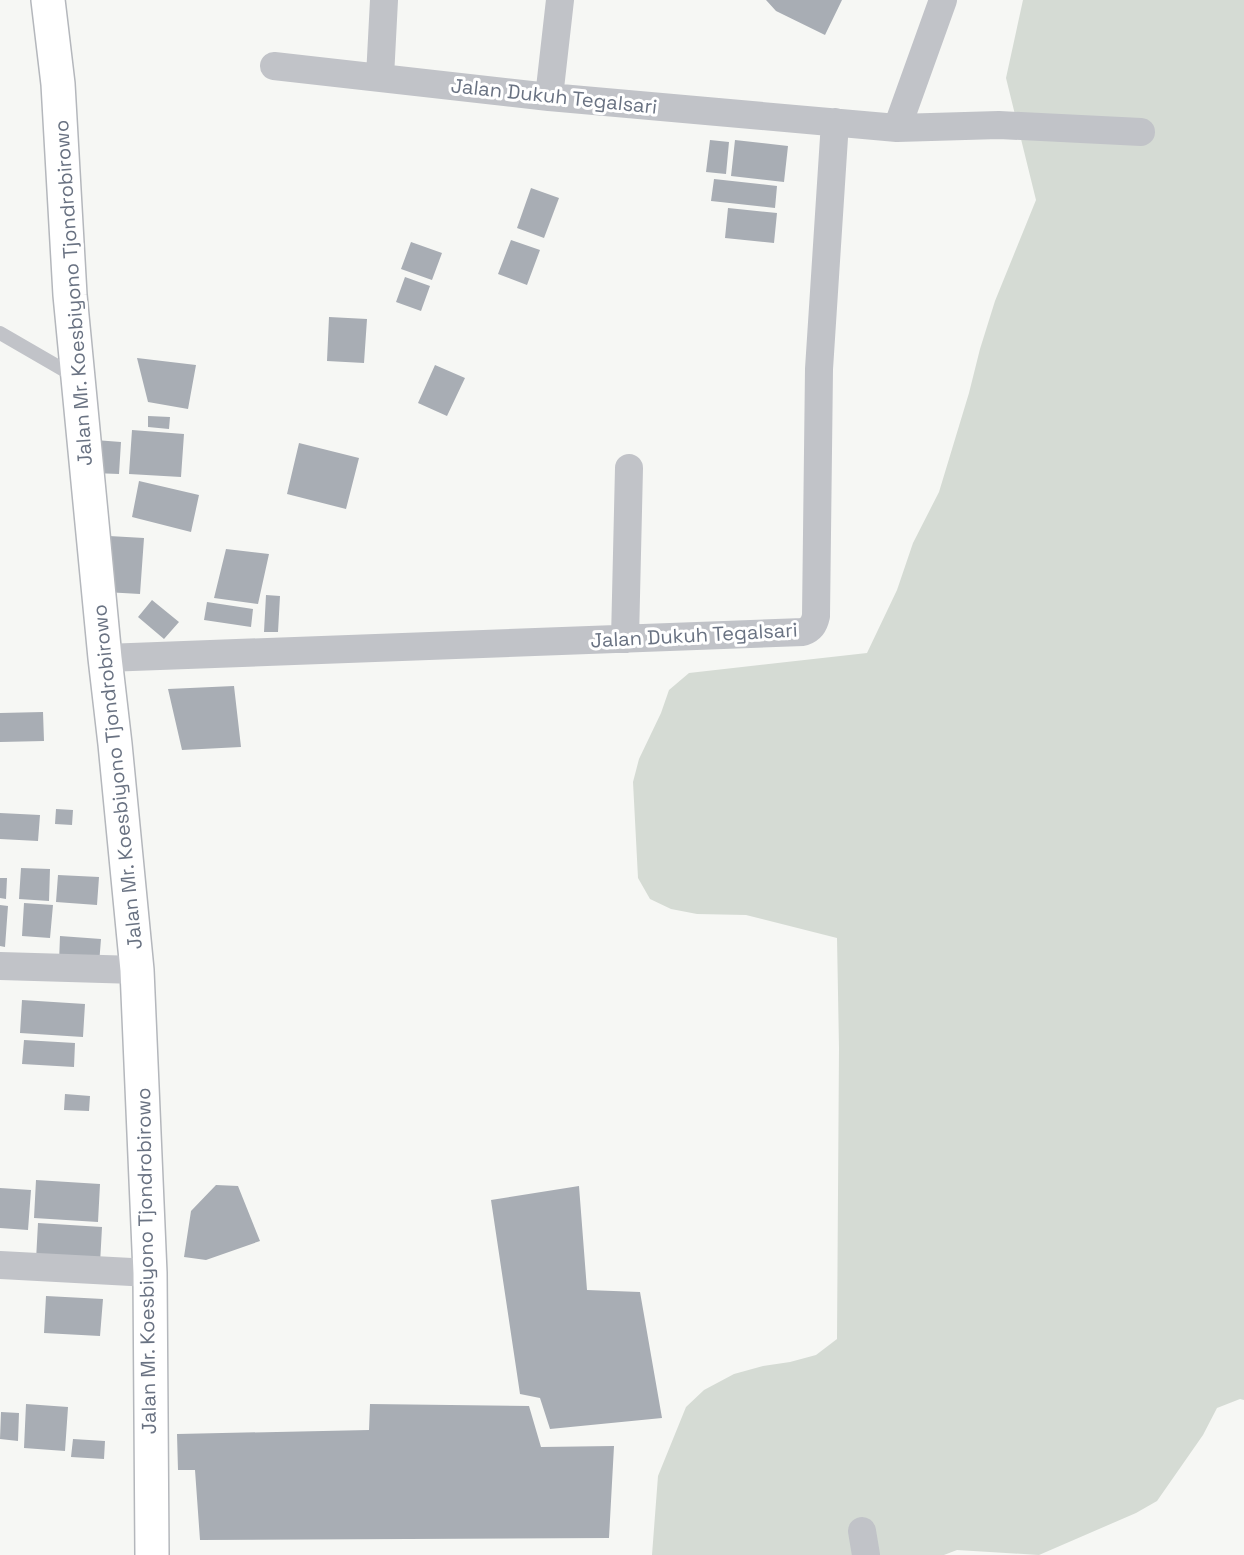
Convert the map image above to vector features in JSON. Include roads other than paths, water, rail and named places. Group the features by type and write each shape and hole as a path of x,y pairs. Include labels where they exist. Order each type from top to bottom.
{"main road":[{"name":"Jalan Mr. Koesbiyono Tjondrobirowo","path":"48,0 58,84 70,295 137,970 150,1273 152,1555"}],"street":[{"path":"380,77 384,0"},
{"path":"549,97 560,0"},
{"path":"897,128 943,0"},
{"name":"Jalan Dukuh Tegalsari","path":"274,66 549,97 897,128 999,125 1141,132"},
{"name":"Jalan Dukuh Tegalsari","path":"105,658 808,630 815,623 816,616 819,369 835,122"},
{"path":"625,639 629,468"},
{"path":"0,966 137,970"},
{"path":"0,1265 150,1273"}],"lane":[{"path":"0,333 78,378"}]}
